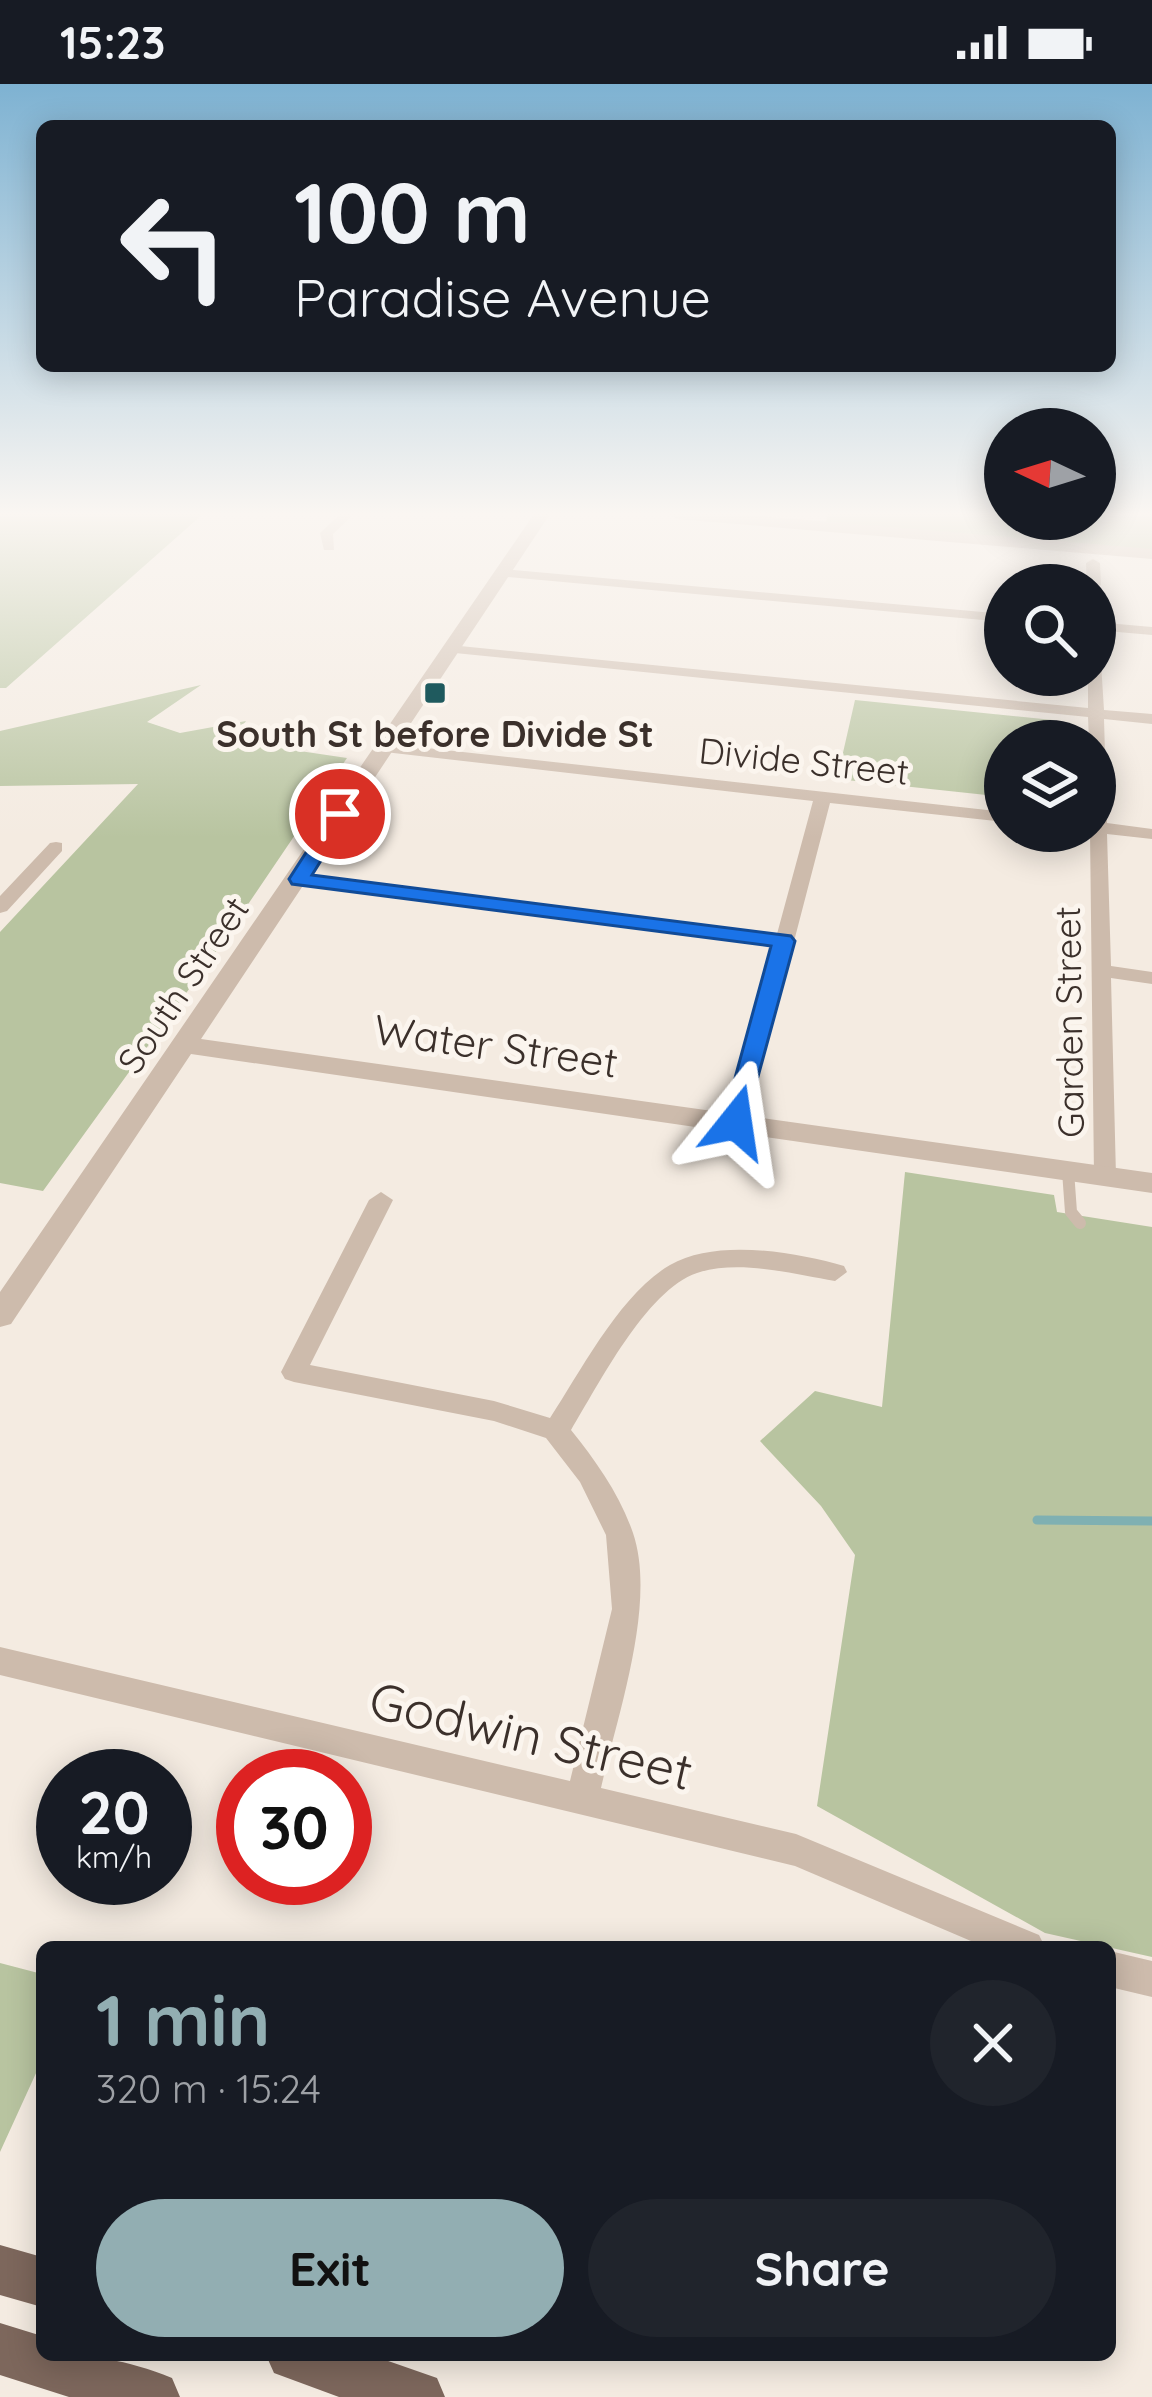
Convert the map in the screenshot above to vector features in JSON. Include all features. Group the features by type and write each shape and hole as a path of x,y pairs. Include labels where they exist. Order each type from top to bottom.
{"main road":[{"path":"0,2270 36,2280"},
{"path":"0,2349 36,2360"},
{"path":"38,2361 153,2397"},
{"path":"310,2361 418,2397"}],"street":[{"name":"South Street","path":"2,1308 299,879 469,622"},
{"path":"1116,628 1152,631"},
{"path":"450,649 1152,719"},
{"name":"Garden Street","path":"1096,696 1096,720"},
{"name":"Divide Street","path":"382,748 984,815"},
{"path":"736,1122 824,797"},
{"path":"1116,829 1152,833"},
{"path":"0,907 56,847"},
{"name":"Garden Street","path":"1098,852 1105,1176"},
{"path":"299,879 784,941"},
{"path":"1101,971 1152,978"},
{"name":"Water Street","path":"185,1045 1152,1183"},
{"path":"381,1201 295,1372 494,1411 556,1431 591,1475 620,1535 627,1609 581,1801"},
{"path":"556,1431 645,1298 691,1264 755,1259 835,1272"},
{"name":"Godwin Street","path":"0,1661 796,1850 1013,1941"},
{"path":"1116,1970 1152,1979"}],"lane":[{"path":"1068,1171 1071,1213 1080,1223"}],"green space":[{"path":"0,622 81,622 6,688 0,688"},
{"path":"201,685 147,722 180,733 246,721 231,741 347,758 213,956 43,1191 0,1183 0,932 138,784 0,786 0,731"},
{"path":"855,700 1053,720 984,720 984,795 837,779"},
{"path":"905,1172 1054,1195 1057,1212 1152,1227 1152,1957 1116,1949 1116,1941 1081,1941 1045,1933 817,1806 855,1555 821,1506 760,1441 815,1391 882,1407"},
{"path":"0,1963 36,1972 36,2073 0,2152"}],"waterway":[{"path":"1037,1520 1152,1521"}],"place":[{"name":"South St before Divide St","path":"435,693"}],"route":[{"path":"340,814 299,879 784,941 736,1122"}]}
